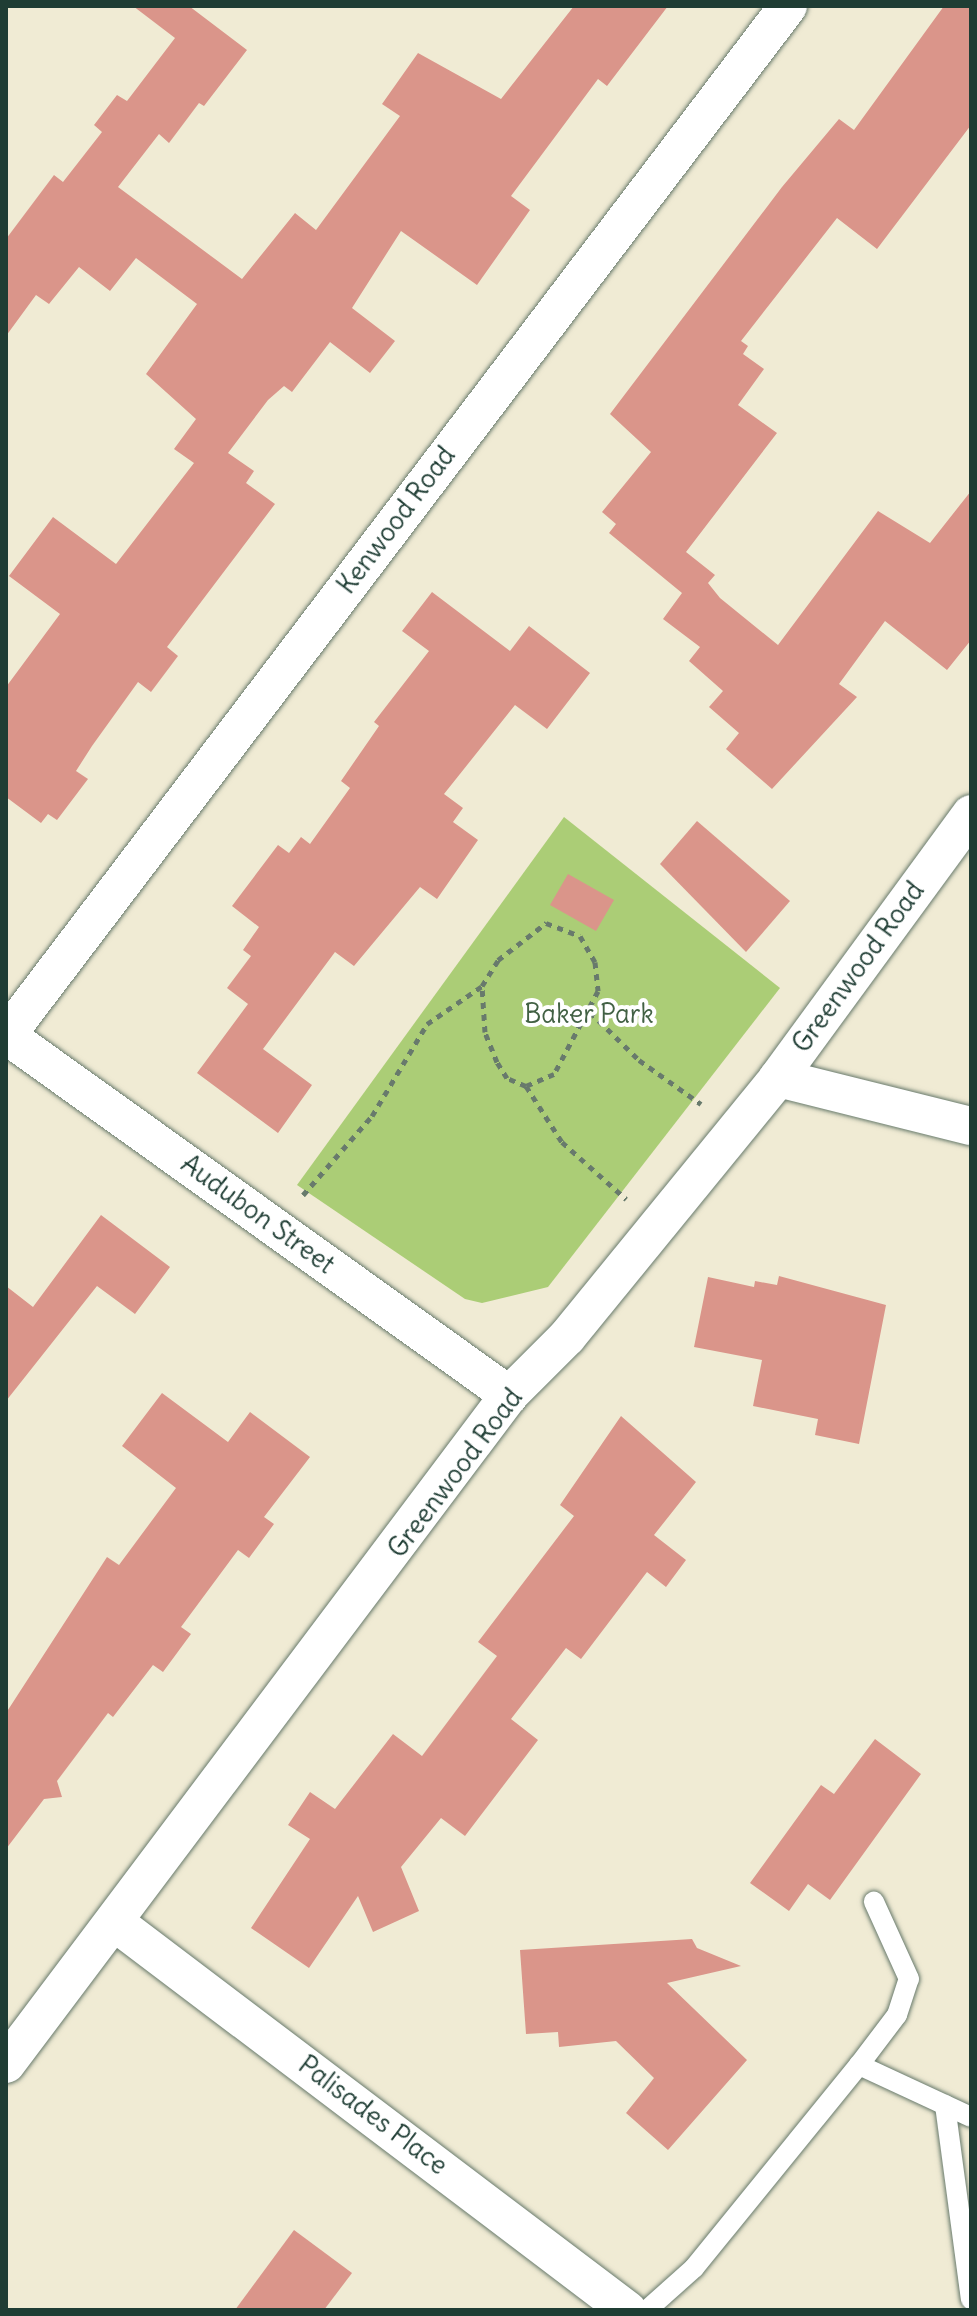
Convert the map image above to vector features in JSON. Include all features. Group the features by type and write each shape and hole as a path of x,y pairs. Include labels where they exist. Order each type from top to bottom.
{"street":[{"name":"Kenwood Road","path":"6,1035 788,6"},
{"name":"Greenwood Road","path":"6,2064 117,1924 509,1395 567,1337 778,1078 971,814"},
{"name":"Audubon Street","path":"6,1035 509,1395"},
{"path":"778,1078 971,1126"},
{"name":"Palisades Place","path":"117,1924 627,2310"}],"lane":[{"path":"647,2310 694,2268 897,2015 909,1979 874,1902"},
{"path":"859,2065 971,2117"},
{"path":"945,2105 971,2299"}],"path":[{"path":"303,1195 372,1116 417,1035 482,986 525,935 558,924 580,936 595,962 598,991 590,1012 554,1074 526,1086"},
{"path":"482,986 485,1032 507,1078 526,1086 562,1142 627,1200"},
{"path":"590,1012 639,1060 701,1104"}],"green space":[{"name":"Baker Park","path":"564,817 780,988 548,1287 482,1303 465,1299 297,1185"}],"building":[{"path":"133,6 189,6 247,50 204,106 199,103 169,143 159,134 118,187 242,279 295,213 316,230 400,116 382,104 418,53 501,99 574,6 668,6 607,86 598,79 511,196 530,210 477,285 401,231 352,308 395,341 370,373 330,342 292,392 284,386 268,400 228,453 254,471 246,483 275,504 167,647 178,656 151,692 138,682 92,746 76,771 88,779 57,820 48,814 41,823 6,797 6,687 60,614 9,576 53,517 116,564 194,463 174,449 196,419 146,374 197,304 136,258 110,291 79,267 49,304 36,295 6,336 6,239 54,175 63,182 102,132 94,125 117,95 127,101 175,38"},
{"path":"944,6 971,6 971,125 877,249 837,218 741,341 748,346 743,354 764,369 738,405 777,433 686,552 715,575 708,583 720,598 778,645 878,511 930,543 971,491 971,640 947,670 885,621 839,684 857,697 772,789 726,749 739,733 709,707 723,691 689,661 700,647 663,619 682,593 609,533 616,524 602,512 651,452 610,414 782,187 839,119 854,130"},
{"path":"432,592 510,651 529,626 590,673 547,729 515,705 444,794 463,808 453,822 478,840 437,899 420,887 354,966 335,952 263,1049 312,1085 278,1133 197,1073 248,1004 227,988 251,956 243,950 259,927 232,906 278,845 289,853 301,837 310,844 350,788 341,781 379,726 374,722 429,651 402,631"},
{"path":"697,821 790,901 746,952 660,864"},
{"path":"568,874 614,900 596,931 550,905"},
{"path":"101,1215 170,1267 135,1314 97,1286 6,1401 6,1286 33,1307"},
{"path":"779,1276 886,1305 859,1444 815,1435 818,1419 753,1406 762,1360 694,1347 708,1277 754,1287 755,1281 777,1285"},
{"path":"162,1393 228,1442 250,1412 310,1457 264,1517 274,1524 249,1558 238,1550 181,1627 191,1634 163,1672 153,1665 113,1717 108,1713 57,1781 62,1797 44,1799 6,1849 6,1713 107,1557 119,1565 176,1488 122,1446"},
{"path":"621,1416 696,1482 654,1535 686,1560 666,1587 647,1572 581,1659 566,1648 511,1719 538,1740 465,1836 441,1818 401,1867 419,1911 373,1932 358,1896 309,1968 251,1928 310,1839 288,1825 310,1792 335,1809 393,1734 422,1756 497,1656 478,1642 574,1516 560,1505"},
{"path":"875,1739 921,1774 830,1900 808,1884 789,1911 750,1883 821,1785 834,1794"},
{"path":"692,1939 697,1948 741,1966 667,1983 747,2060 668,2150 626,2113 654,2078 616,2041 559,2047 558,2032 526,2034 520,1950"},
{"path":"294,2230 352,2273 324,2310 235,2310"}]}
